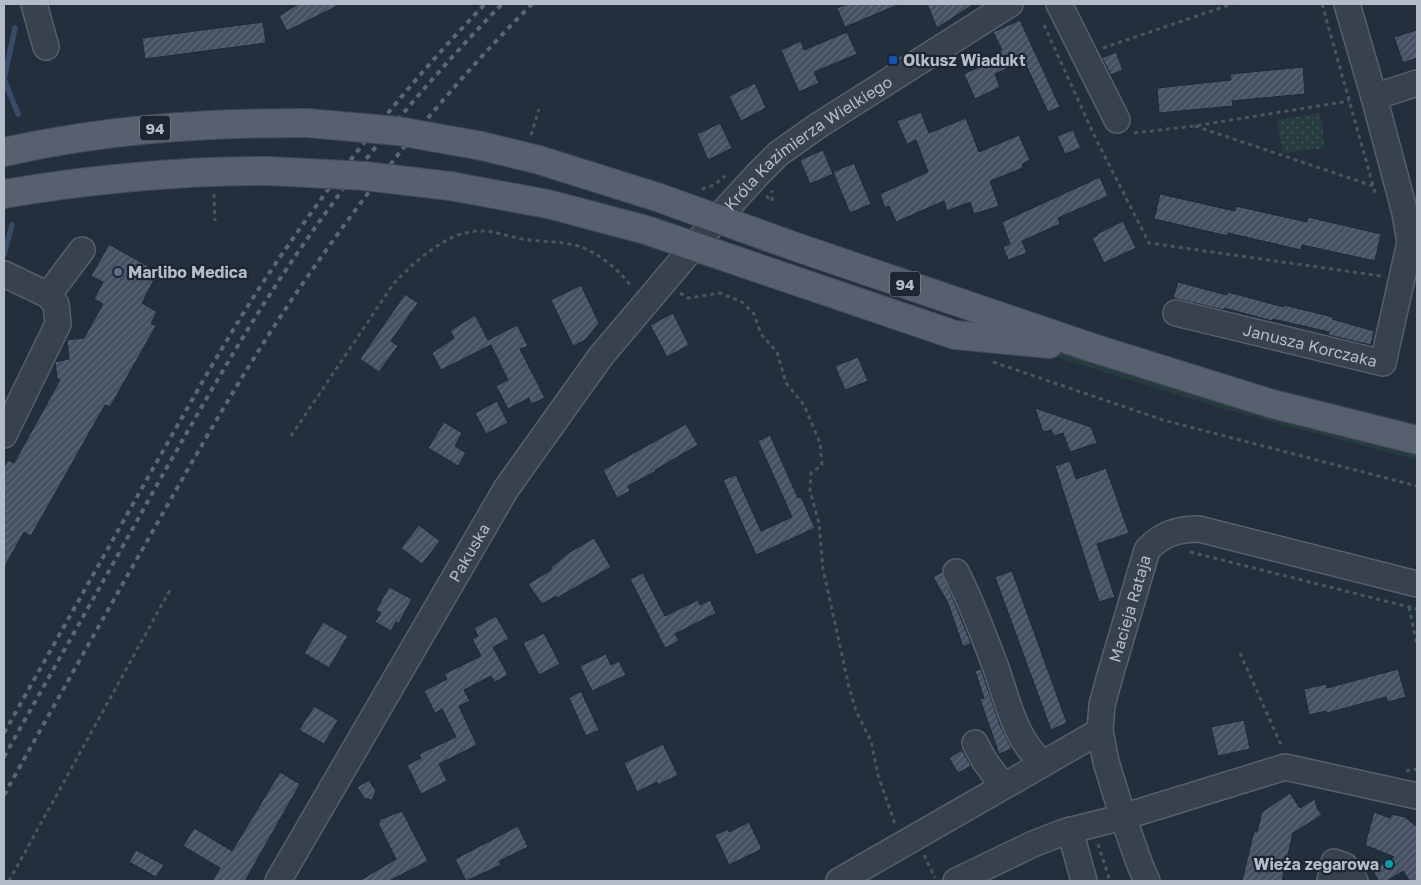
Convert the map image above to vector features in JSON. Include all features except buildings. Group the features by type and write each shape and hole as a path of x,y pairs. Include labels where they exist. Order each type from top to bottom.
{"main road":[{"name":"94","path":"4,152 84,136 135,130 193,125 307,123 391,130 482,146 539,160 657,198 1093,348 1268,403 1417,440"},
{"name":"94","path":"4,194 134,176 194,172 269,171 357,175 450,186 548,204 646,230 955,336 1093,348"}],"street":[{"path":"34,4 46,47"},
{"name":"Króla Kazimierza Wielkiego","path":"693,246 758,174 790,144 1010,4"},
{"path":"1060,4 1115,130"},
{"name":"Janusza Korczaka","path":"1176,313 1383,363 1414,244 1411,211 1374,98 1347,4"},
{"path":"1374,98 1417,83"},
{"name":"Pakuska","path":"278,881 506,489 600,356 693,246"},
{"path":"48,295 82,250"},
{"path":"4,435 58,324 56,304 48,295 10,277"},
{"name":"Macieja Rataja","path":"1148,881 1140,866 1123,816 1106,762 1100,731 1102,705 1106,688 1147,550 1156,540 1168,533 1183,529 1199,529 1417,584"},
{"path":"956,572 986,642 1020,736 1043,764"},
{"path":"838,881 1100,731"},
{"path":"976,743 984,760 1003,786"},
{"path":"956,881 1033,844 1070,830 1285,767 1417,796"},
{"path":"1070,830 1084,881"},
{"path":"1330,881 1334,862 1345,866 1355,881"}],"path":[{"path":"1095,51 1232,4"},
{"path":"1322,4 1379,203"},
{"path":"1043,23 1095,137 1149,243 1381,277 1383,267"},
{"path":"1095,137 1115,130 1194,126 1349,101"},
{"path":"530,139 539,109"},
{"path":"1194,126 1373,186"},
{"path":"700,190 714,186 728,173"},
{"path":"214,189 215,221"},
{"path":"291,436 394,283 411,266 437,247 458,235 486,230 520,238 579,246 606,261 626,278 644,305"},
{"path":"677,290 688,298 720,293 742,302 754,314 761,334 776,352 786,383 804,405 820,444 822,465 811,473 810,491 819,523 823,568 849,687 856,711 871,741 878,774 910,839 923,853 936,881"},
{"path":"993,362 1163,420 1417,486"},
{"path":"1182,550 1417,609"},
{"path":"9,881 170,590"},
{"path":"1409,607 1417,645"},
{"path":"1240,653 1291,768"},
{"path":"1094,824 1095,834 1110,881"}],"green space":[{"path":"1320,113 1325,148 1283,153 1277,120"},
{"path":"1042,353 1061,353 1077,356 1417,450 1417,460 1227,410"}],"waterway":[{"path":"15,28 4,79 18,114"},
{"path":"4,254 12,225"}],"railway":[{"path":"4,733 190,403 258,290 310,215 365,141 424,71 485,4"},
{"path":"4,757 190,427 239,343 274,288 365,160 445,65 502,4"},
{"path":"4,795 209,433 293,299 340,231 391,163 473,66 532,4"}],"place":[{"name":"Olkusz Wiadukt","path":"893,60"},
{"name":"Marlibo Medica","path":"118,272"},
{"name":"Wieża zegarowa","path":"1389,864"}]}
